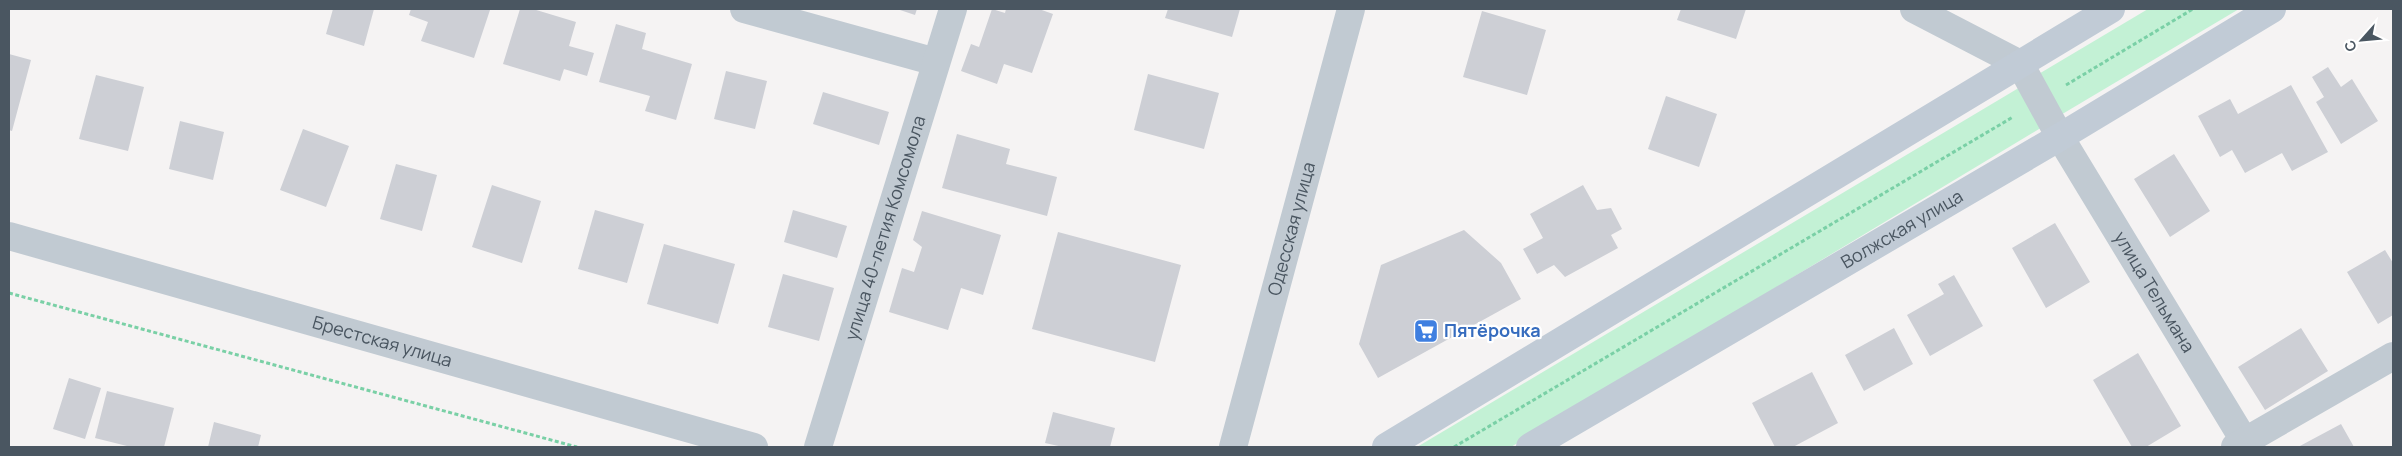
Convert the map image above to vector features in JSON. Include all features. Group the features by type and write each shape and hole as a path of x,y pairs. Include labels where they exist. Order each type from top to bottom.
{"main road":[{"path":"1386,447 2111,9"},
{"name":"Волжская улица","path":"1530,447 2060,137 2272,9"}],"street":[{"path":"744,9 936,62"},
{"name":"улица 40-летия Комсомола","path":"818,447 953,9"},
{"name":"Одесская улица","path":"1233,447 1351,9"},
{"path":"1914,9 2020,64"},
{"name":"улица Тельмана","path":"2020,64 2060,137 2242,445"},
{"name":"Брестская улица","path":"9,236 754,447"},
{"path":"2242,445 2393,356"}],"path":[{"path":"1454,447 2193,9"},
{"path":"9,293 577,447"}],"green space":[{"path":"2148,9 2239,9 2059,116 2037,75"},
{"path":"2022,86 2044,126 1511,447 1417,447"}],"building":[{"path":"333,9 374,9 364,46 326,34"},
{"path":"411,9 490,10 474,58 421,41 428,22 409,15"},
{"path":"520,9 533,9 576,22 569,46 594,53 587,76 564,69 560,81 503,64"},
{"path":"897,9 917,9 915,15"},
{"path":"992,9 1005,13 1006,9 1039,9 1053,14 1032,73 1004,64 997,84 961,71 971,44 979,47"},
{"path":"1168,9 1240,9 1232,37 1165,18"},
{"path":"1681,9 1746,9 1736,39 1677,20"},
{"path":"1482,11 1546,30 1527,95 1463,77"},
{"path":"616,24 646,33 642,49 692,64 676,120 645,111 650,96 599,82"},
{"path":"9,54 31,60 12,131 9,130"},
{"path":"2328,67 2341,87 2352,79 2378,121 2341,144 2316,102 2324,97 2312,77"},
{"path":"726,71 767,81 755,129 714,119"},
{"path":"1148,74 1219,93 1204,149 1134,130"},
{"path":"96,75 144,87 128,151 79,139"},
{"path":"2291,85 2328,152 2292,171 2282,153 2245,173 2232,150 2220,157 2198,116 2230,99 2238,114"},
{"path":"823,92 889,112 879,145 813,124"},
{"path":"1666,96 1717,114 1699,167 1648,149"},
{"path":"180,121 224,132 213,180 169,169"},
{"path":"303,129 349,146 326,207 280,190"},
{"path":"957,134 1010,149 1006,164 1057,177 1047,216 942,188"},
{"path":"2174,154 2210,211 2170,237 2134,179"},
{"path":"396,164 437,175 422,231 380,219"},
{"path":"492,185 541,201 522,263 472,247"},
{"path":"1583,185 1597,210 1611,208 1622,229 1611,235 1618,248 1565,277 1554,265 1537,274 1523,249 1543,238 1530,214"},
{"path":"595,210 644,224 627,283 578,269"},
{"path":"793,210 847,226 837,258 784,242"},
{"path":"922,211 1001,235 983,295 961,288 948,330 889,312 902,268 914,272 922,247 913,240"},
{"path":"2055,223 2090,282 2046,308 2012,248"},
{"path":"1464,230 1501,263 1521,299 1378,378 1359,344 1381,265"},
{"path":"1058,232 1181,265 1155,362 1032,329"},
{"path":"664,244 735,264 718,324 647,304"},
{"path":"2385,250 2393,263 2393,315 2378,324 2347,272"},
{"path":"783,274 834,288 819,341 768,327"},
{"path":"1954,275 1983,326 1930,356 1907,315 1944,294 1938,284"},
{"path":"1894,328 1913,364 1864,391 1845,355"},
{"path":"2301,328 2328,371 2265,410 2238,367"},
{"path":"2138,353 2181,426 2146,447 2132,447 2093,380"},
{"path":"1812,372 1838,423 1793,447 1775,447 1752,403"},
{"path":"69,378 101,388 85,439 53,429"},
{"path":"107,391 174,408 164,447 131,447 95,438"},
{"path":"1053,412 1115,428 1110,447 1063,447 1045,443"},
{"path":"214,422 261,435 258,447 208,447"},
{"path":"2341,424 2354,447 2298,447"}],"place":[{"name":"Пятёрочка","path":"1426,331"}]}
